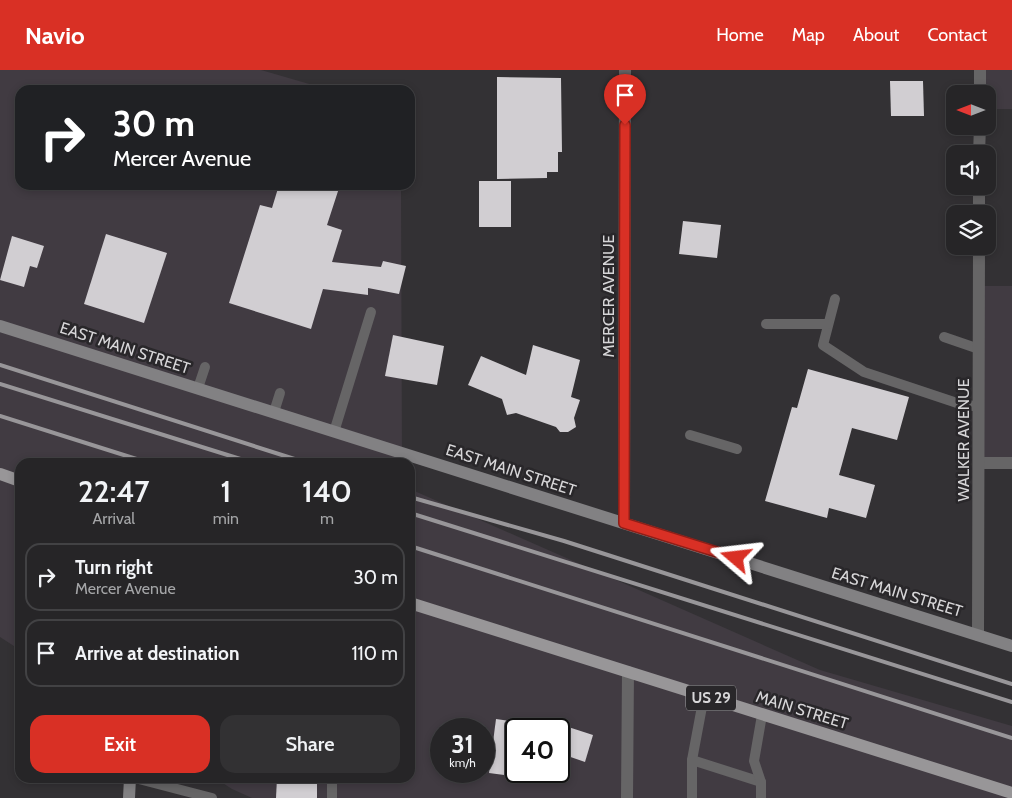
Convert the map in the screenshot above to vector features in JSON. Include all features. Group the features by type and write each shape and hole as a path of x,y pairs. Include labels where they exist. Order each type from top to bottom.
{"main road":[{"path":"0,474 15,478"},
{"name":"MAIN STREET","path":"415,606 1012,793"}],"street":[{"name":"MERCER AVENUE","path":"624,523 625,70"},
{"path":"980,70 980,85"},
{"name":"WALKER AVENUE","path":"978,635 979,255"},
{"name":"EAST MAIN STREET","path":"0,326 1012,646"},
{"path":"979,463 1012,464"},
{"path":"627,798 628,672"},
{"path":"129,798 130,783"}],"lane":[{"path":"834,298 823,345 864,372 958,403 979,407"},
{"path":"334,432 371,312"},
{"path":"766,324 828,324"},
{"path":"944,337 979,349"},
{"path":"198,388 205,367"},
{"path":"274,412 280,393"},
{"path":"690,436 737,449"},
{"path":"692,798 692,760 704,696"},
{"path":"761,798 761,782 754,760 762,715"},
{"path":"692,760 761,782"},
{"path":"154,783 212,798"},
{"path":"332,783 332,798"}],"shaded area":[{"path":"0,70 261,70 313,85 15,85 15,190 401,190 402,458 15,458 15,647 0,637"},
{"path":"980,70 1012,70 1012,109 996,109 996,85 979,85"},
{"path":"979,286 1012,286 1012,463 979,463"},
{"path":"415,491 820,670 1012,726 1012,798 252,798 223,783 415,783"}],"building":[{"path":"497,77 561,78 562,152 558,152 558,172 547,172 547,178 497,179"},
{"path":"890,81 923,81 924,116 891,116"},
{"path":"479,181 511,181 511,227 479,227"},
{"path":"277,190 338,190 327,225 342,230 332,262 381,267 383,261 406,266 399,294 368,288 368,295 323,289 311,329 229,303 260,205 272,208"},
{"path":"683,221 721,225 717,258 679,254"},
{"path":"106,234 167,253 144,323 84,304"},
{"path":"12,236 44,246 37,268 30,266 24,287 0,280"},
{"path":"393,335 444,346 437,385 385,376"},
{"path":"533,345 580,360 571,397 580,400 574,418 576,427 568,432 560,432 556,427 516,413 507,415 502,399 468,385 481,356 526,375"},
{"path":"808,369 909,397 897,440 852,428 839,475 875,485 866,518 829,508 827,518 765,501 792,407 797,408"},
{"path":"496,719 505,720 505,775 495,774"},
{"path":"570,728 593,735 585,762 570,757"},
{"path":"277,783 317,783 317,798 276,798"}],"railway":[{"path":"0,365 291,458"},
{"path":"0,384 237,458"},
{"path":"0,416 133,458"},
{"path":"415,498 564,541 1012,684"},
{"path":"415,515 1012,702"},
{"path":"415,548 1012,738"}],"route":[{"path":"625,125 624,523 736,558"}]}
